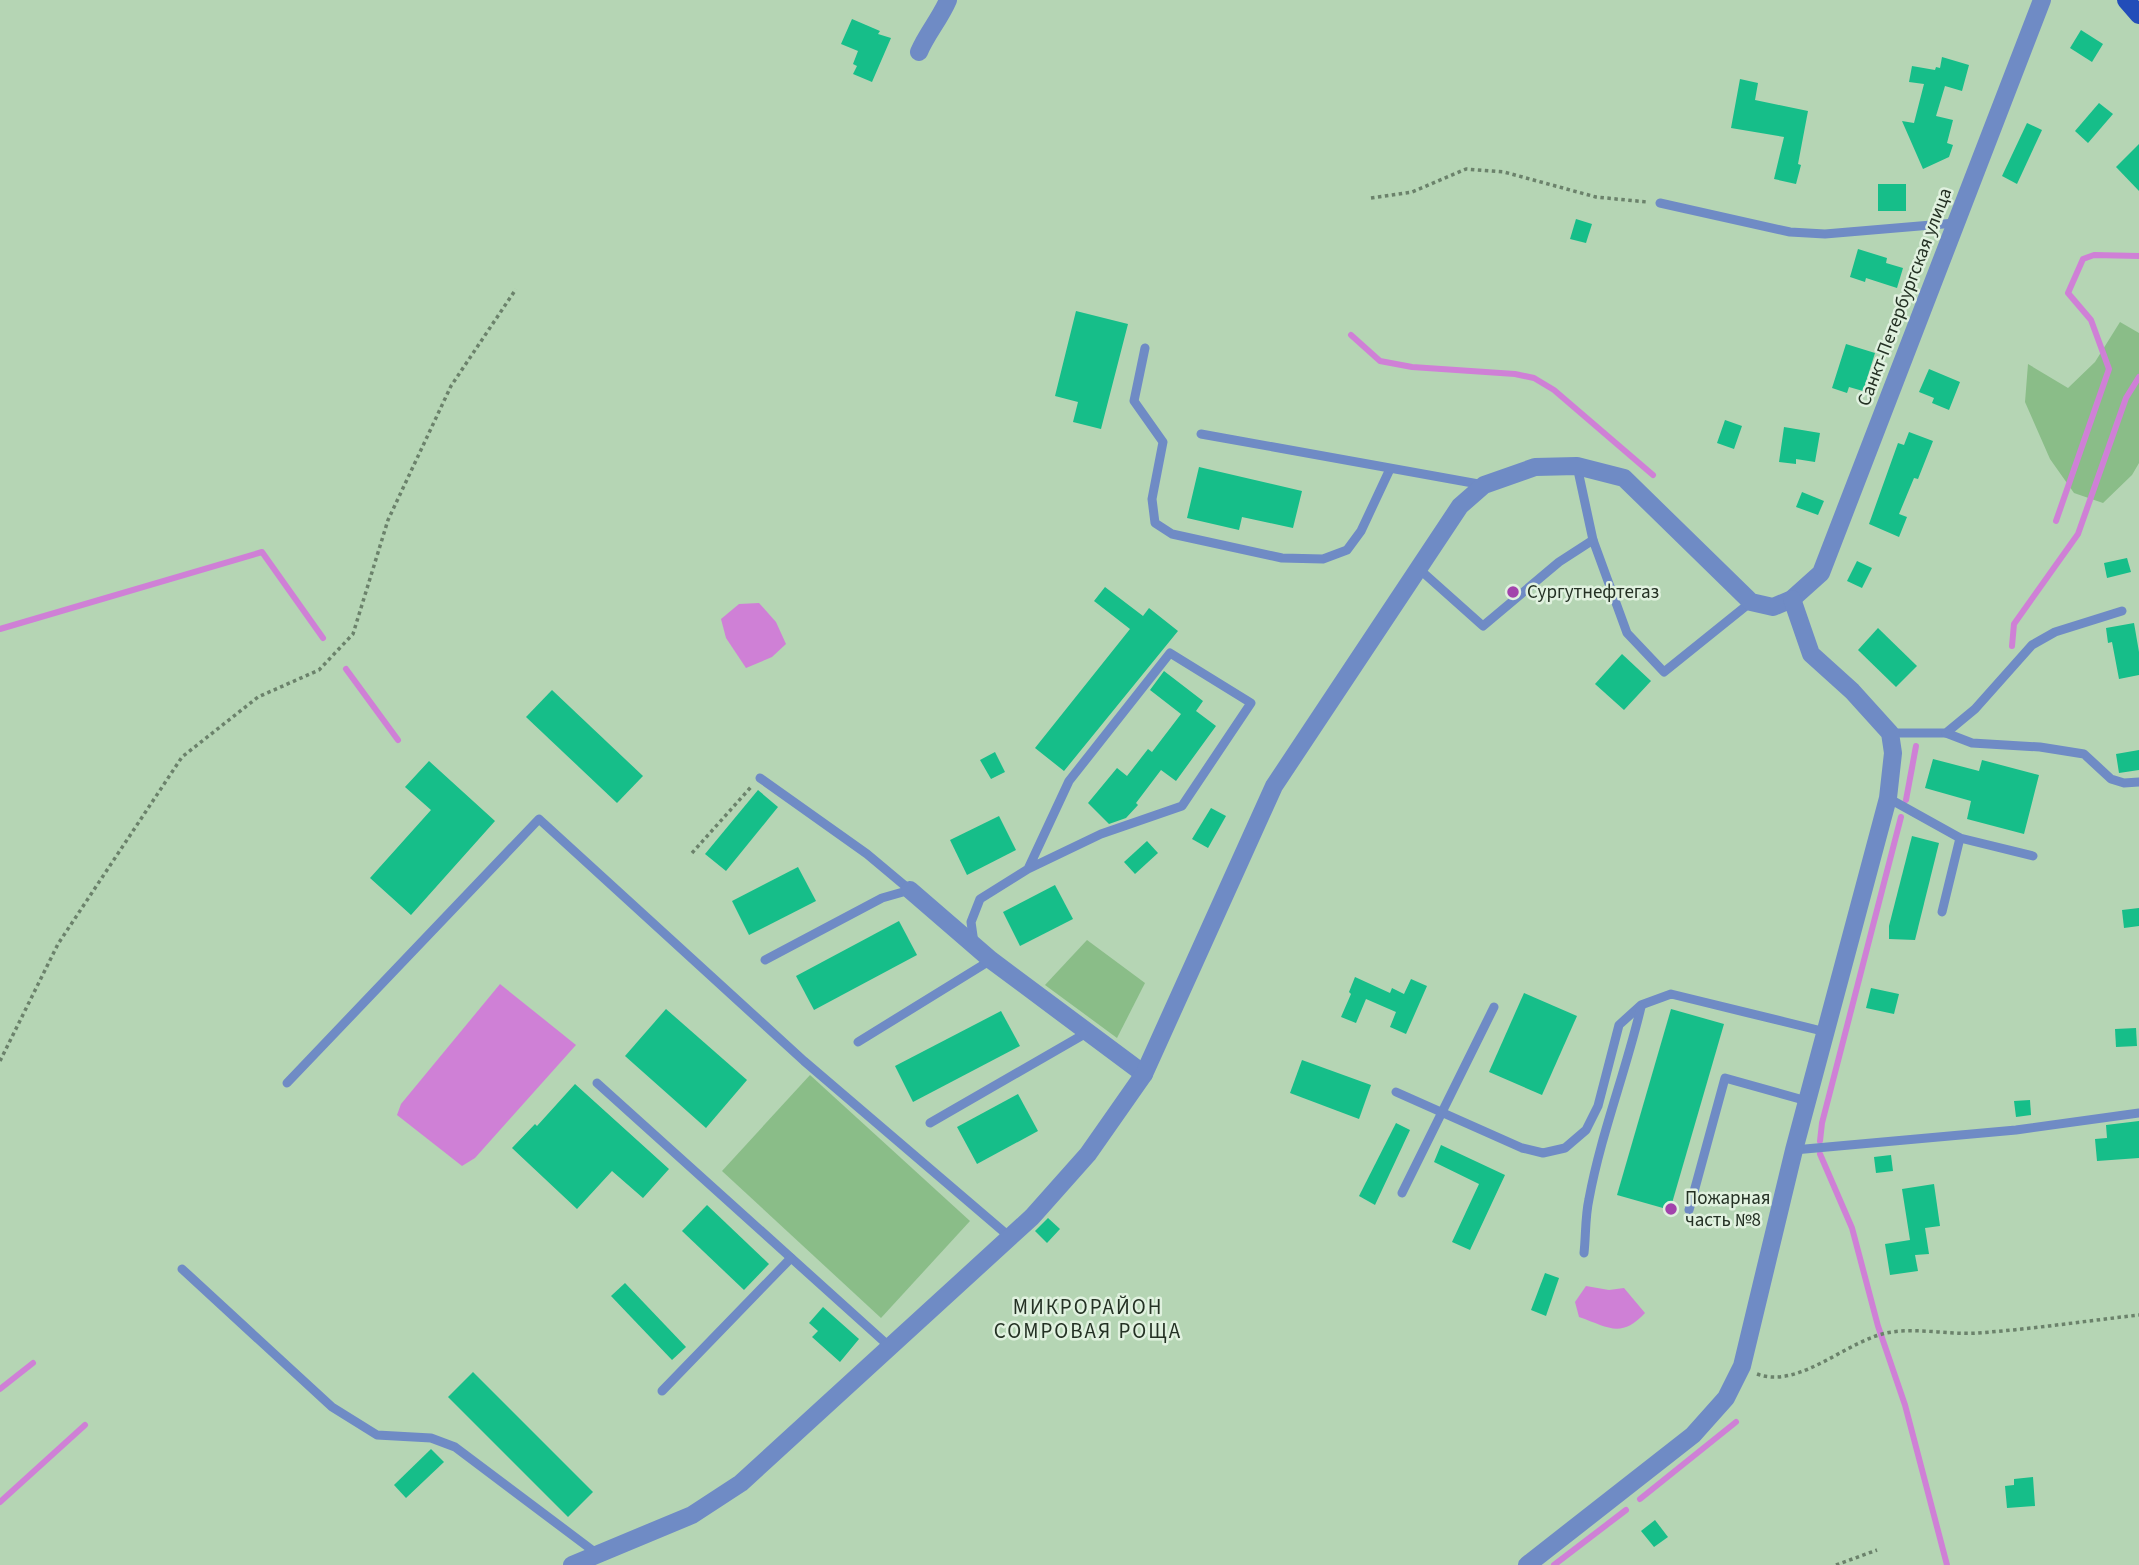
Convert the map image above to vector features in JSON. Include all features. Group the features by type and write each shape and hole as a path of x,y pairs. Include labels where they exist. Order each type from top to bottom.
{"main road":[{"path":"2126,0 2139,15"}],"street":[{"path":"919,52 927,33 942,16 948,0"},
{"name":"Санкт-Петербургская улица","path":"1792,599 1821,573 2042,0"},
{"path":"572,1565 692,1515 741,1483 1032,1217 1088,1154 1144,1074 1274,786 1460,506 1484,485 1535,467 1577,466 1624,478 1751,602 1773,607 1792,599 1811,654 1852,691 1890,733 1893,753 1888,798 1794,1150 1742,1366 1726,1398 1693,1435 1536,1562"},
{"path":"910,890 990,960 1144,1074"}],"lane":[{"path":"1660,204 1790,232 1825,234 1957,223"},
{"path":"1144,348 1134,401 1163,442 1153,499 1155,523 1172,534 1282,558 1323,559 1347,550 1361,531 1390,469"},
{"path":"1201,434 1484,485"},
{"path":"1577,466 1593,540 1627,633 1664,671 1751,602"},
{"path":"1418,568 1483,626 1559,562 1593,540"},
{"path":"1946,733 1975,709 2032,645 2055,632 2122,611"},
{"path":"974,945 971,922 980,899 1028,869 1101,834 1182,806 1251,703 1170,653 1069,781 1028,869"},
{"path":"1890,733 1946,733 1972,743 2040,747 2084,754 2111,779 2124,783 2139,782"},
{"path":"760,778 867,854 910,890"},
{"path":"1888,798 1960,838 2033,856"},
{"path":"287,1083 539,819 804,1061 1011,1238"},
{"path":"1942,912 1960,838"},
{"path":"765,960 882,898 910,890"},
{"path":"858,1042 990,960"},
{"path":"1396,1092 1522,1148 1543,1153 1565,1148 1586,1129 1598,1106 1619,1026 1641,1005 1671,994 1826,1032"},
{"path":"1584,1253 1588,1201 1641,1005"},
{"path":"1402,1193 1494,1007"},
{"path":"930,1123 1088,1032"},
{"path":"1689,1210 1725,1078 1808,1101"},
{"path":"597,1083 890,1347"},
{"path":"1794,1150 2016,1130 2139,1114"},
{"path":"662,1391 791,1258"},
{"path":"182,1269 332,1407 377,1435 431,1438 455,1447 596,1553"}],"path":[{"path":"1371,198 1412,192 1466,169 1504,172 1596,197 1660,204"},
{"path":"0,1061 58,944 182,757 258,697 319,670 353,634 388,520 451,386 516,289"},
{"path":"692,853 760,778"},
{"path":"1742,1366 1760,1376 1783,1377 1815,1367 1864,1340 1892,1332 1977,1333 2139,1315"},
{"path":"1836,1565 1877,1550"}],"green space":[{"path":"2120,322 2139,333 2139,463 2132,475 2103,503 2074,493 2050,459 2025,402 2028,364 2068,388 2095,362"},
{"path":"1087,940 1145,983 1117,1038 1045,985"},
{"path":"810,1075 970,1221 881,1318 722,1171"}],"shaded area":[{"path":"759,603 776,622 786,644 772,657 746,668 726,638 721,619 739,604"},
{"path":"500,984 576,1045 475,1158 462,1166 397,1115 401,1104"},
{"path":"1586,1286 1609,1290 1624,1288 1645,1313 1629,1326 1614,1329 1579,1317 1575,1302"}],"building":[{"path":"852,19 891,38 872,82 853,74 857,66 853,64 858,51 841,44"},
{"path":"2081,30 2103,44 2092,62 2070,48"},
{"path":"1942,57 1969,65 1962,91 1945,86 1936,116 1953,120 1947,143 1953,145 1949,157 1923,169 1902,121 1914,123 1924,84 1909,82 1912,66 1935,70 1936,67 1940,68"},
{"path":"1740,79 1758,83 1755,100 1808,111 1796,184 1774,179 1784,137 1731,128"},
{"path":"2099,103 2113,114 2088,143 2075,131"},
{"path":"2027,123 2042,130 2017,184 2002,176"},
{"path":"2139,144 2139,191 2116,167"},
{"path":"1878,184 1906,184 1906,211 1878,211"},
{"path":"1576,219 1592,224 1586,243 1570,239"},
{"path":"1858,249 1887,258 1886,263 1903,268 1897,288 1866,278 1865,282 1850,277"},
{"path":"1076,311 1128,324 1101,429 1073,422 1078,402 1055,396"},
{"path":"1846,344 1875,353 1863,391 1849,387 1847,393 1832,388"},
{"path":"1929,369 1960,382 1949,410 1932,403 1934,398 1919,392"},
{"path":"1725,420 1742,426 1734,449 1717,443"},
{"path":"1784,427 1820,433 1815,462 1796,459 1796,464 1779,462"},
{"path":"1909,432 1933,441 1918,479 1914,478 1899,514 1907,517 1899,537 1869,524 1898,443 1904,445"},
{"path":"1199,467 1302,491 1293,528 1242,517 1239,530 1187,518"},
{"path":"1802,492 1824,501 1818,515 1796,507"},
{"path":"2127,558 2131,572 2107,578 2104,563"},
{"path":"1857,561 1872,568 1862,588 1847,581"},
{"path":"1105,587 1143,616 1149,608 1178,631 1064,771 1035,748 1130,629 1094,601"},
{"path":"2134,623 2139,652 2139,675 2119,679 2112,642 2108,643 2106,628"},
{"path":"1878,628 1917,666 1896,687 1858,650"},
{"path":"1622,654 1651,681 1624,710 1595,684"},
{"path":"1164,671 1203,701 1196,711 1216,726 1176,781 1161,770 1126,818 1109,824 1088,803 1117,768 1127,776 1148,749 1152,752 1181,714 1150,690"},
{"path":"552,690 643,776 617,803 526,717"},
{"path":"2139,750 2139,770 2119,773 2116,754"},
{"path":"995,752 1005,772 991,779 980,760"},
{"path":"1933,759 1979,771 1982,760 2039,775 2024,834 1967,819 1971,801 1925,788"},
{"path":"429,761 495,821 411,915 370,878 431,810 405,787"},
{"path":"758,790 778,807 726,871 705,854"},
{"path":"1211,808 1226,816 1208,848 1192,839"},
{"path":"999,816 1016,850 967,875 950,840"},
{"path":"1912,836 1939,843 1915,940 1889,939 1889,926"},
{"path":"1147,841 1158,853 1135,874 1124,862"},
{"path":"798,867 816,901 749,935 732,901"},
{"path":"1055,885 1073,919 1020,946 1003,912"},
{"path":"2139,908 2139,926 2124,928 2122,910"},
{"path":"899,921 917,955 814,1010 796,976"},
{"path":"1355,977 1390,993 1392,988 1404,994 1411,979 1427,986 1406,1034 1390,1027 1396,1012 1366,999 1356,1023 1341,1017"},
{"path":"1871,988 1899,994 1894,1014 1866,1008"},
{"path":"1524,993 1577,1016 1542,1095 1489,1072"},
{"path":"666,1009 747,1080 706,1128 625,1056"},
{"path":"1671,1009 1724,1024 1670,1210 1617,1195"},
{"path":"1001,1011 1020,1046 913,1102 895,1066"},
{"path":"2136,1028 2137,1046 2116,1047 2115,1029"},
{"path":"1302,1060 1371,1085 1359,1119 1290,1093"},
{"path":"575,1084 669,1169 643,1198 612,1171 577,1209 512,1148 535,1124 537,1126"},
{"path":"1018,1094 1038,1131 977,1164 957,1127"},
{"path":"2030,1100 2031,1115 2016,1117 2014,1101"},
{"path":"2139,1121 2139,1158 2097,1161 2095,1139 2107,1138 2106,1125"},
{"path":"1396,1123 1410,1130 1375,1205 1359,1196"},
{"path":"1441,1145 1505,1175 1470,1250 1452,1242 1479,1184 1434,1162"},
{"path":"1891,1155 1893,1171 1876,1173 1874,1157"},
{"path":"1934,1184 1940,1226 1925,1228 1929,1254 1915,1255 1918,1271 1890,1275 1885,1244 1910,1240 1902,1189"},
{"path":"707,1205 769,1264 744,1290 682,1231"},
{"path":"1048,1218 1060,1229 1047,1243 1035,1231"},
{"path":"1545,1273 1559,1278 1546,1316 1531,1310"},
{"path":"625,1283 686,1347 672,1360 611,1296"},
{"path":"823,1307 859,1339 840,1362 812,1337 818,1331 809,1323"},
{"path":"473,1372 593,1492 568,1517 448,1397"},
{"path":"431,1449 444,1462 406,1498 394,1485"},
{"path":"2033,1477 2035,1506 2007,1508 2005,1486 2014,1485 2014,1479"},
{"path":"1655,1520 1668,1537 1654,1547 1641,1531"}],"waterway":[{"path":"2056,521 2109,369 2091,320 2068,293 2083,259 2094,255 2139,256"},
{"path":"1351,335 1380,361 1412,367 1515,374 1534,378 1554,390 1653,475"},
{"path":"2012,646 2014,624 2078,534 2126,398 2139,377"},
{"path":"0,629 262,552 323,638"},
{"path":"346,669 398,740"},
{"path":"1906,800 1916,746"},
{"path":"1820,1141 1822,1123 1901,817"},
{"path":"1820,1154 1852,1228 1878,1326 1905,1405 1947,1565"},
{"path":"0,1389 33,1363"},
{"path":"1640,1499 1736,1422"},
{"path":"0,1502 85,1425"},
{"path":"1554,1565 1626,1510"}],"place":[{"name":"Сургутнефтегаз","path":"1513,592"},
{"name":"Пожарная часть №8","path":"1671,1209"}],"district":[{"name":"МИКРОРАЙОН СОМРОВАЯ РОЩА","path":"1088,1319"}]}
